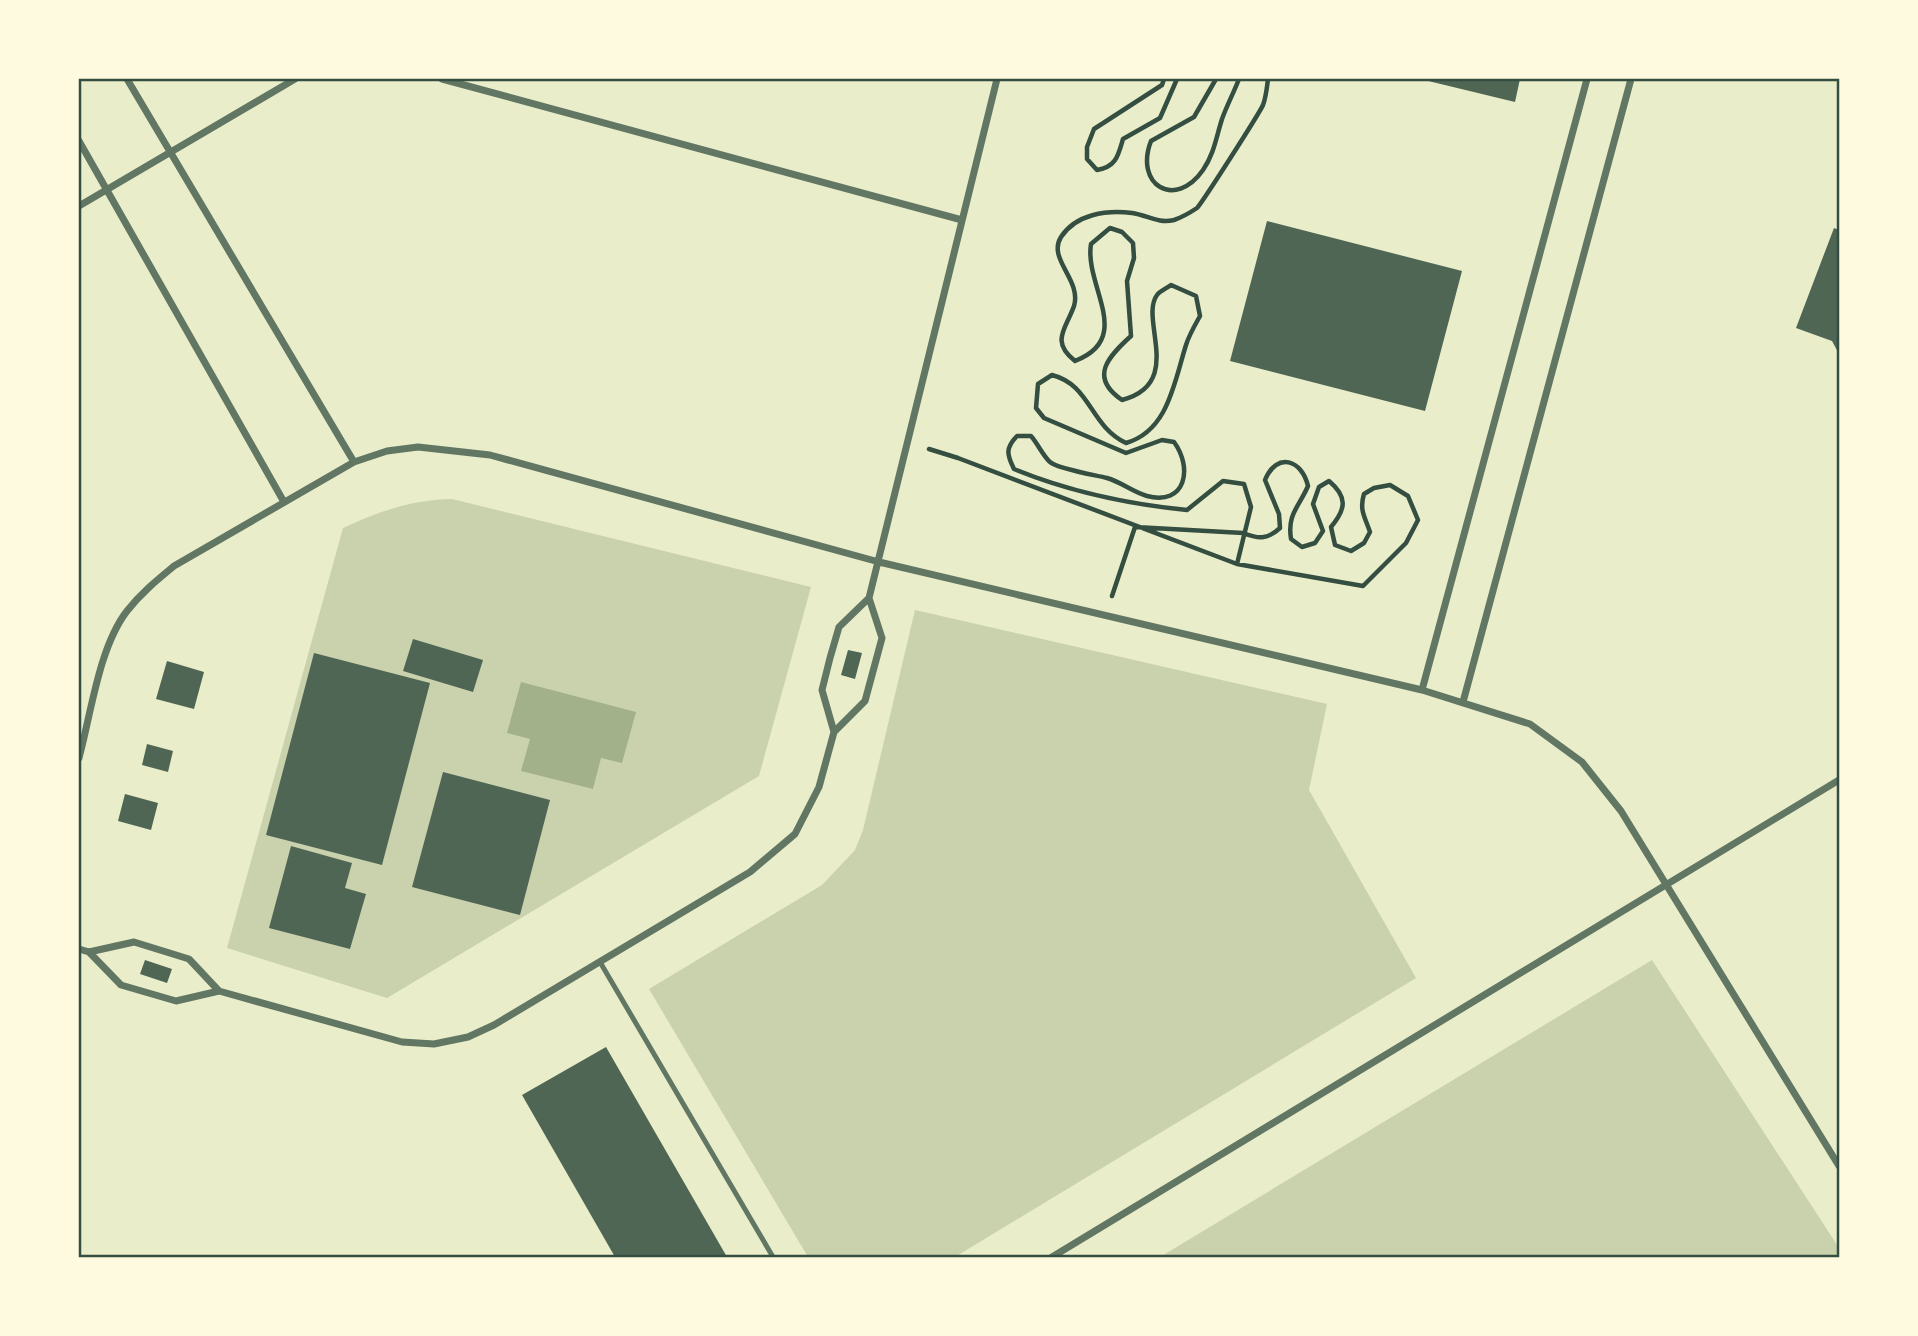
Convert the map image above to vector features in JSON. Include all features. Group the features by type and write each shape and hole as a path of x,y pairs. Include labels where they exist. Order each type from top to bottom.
{"street":[{"path":"127,79 355,462"},
{"path":"79,206 295,79"},
{"path":"442,79 962,220"},
{"path":"834,732 822,690 839,627 869,598 997,79"},
{"path":"1422,690 1587,79"},
{"path":"1463,702 1631,79"},
{"path":"79,141 284,502"},
{"path":"79,758 109,646 126,613 149,587 174,566 355,462 387,451 418,447 490,456 879,562 1422,690 1530,724 1582,762 1621,811 1668,883 1839,1166"},
{"path":"79,949 89,952 121,985 176,1001 219,991 402,1042 433,1044 468,1037 494,1025 750,872 795,834 819,788 834,732 864,701 881,638 869,598"},
{"path":"1052,1257 1839,780"},
{"path":"89,952 134,942 189,959 219,991"}],"lane":[{"path":"600,962 773,1257"}],"path":[{"path":"1164,79 1162,85 1094,129 1087,147 1087,159 1097,170 1109,168 1116,160 1124,139 1160,118 1177,79"},
{"path":"1216,79 1194,117 1151,141 1145,156 1146,171 1157,186 1170,191 1184,189 1201,172 1214,150 1222,118 1239,79"},
{"path":"1237,564 1251,507 1244,484 1223,481 1187,510 1137,505 1033,477 1014,469 1007,454 1009,444 1017,436 1031,436 1050,463 1116,481 1146,496 1162,497 1177,491 1185,480 1185,457 1174,442 1162,440 1126,453 1044,418 1036,408 1038,384 1052,374 1063,378 1079,390 1109,435 1126,443 1144,438 1161,418 1178,374 1186,342 1200,316 1196,296 1184,289 1171,285 1157,295 1152,310 1158,354 1148,385 1136,396 1122,400 1109,391 1104,380 1108,358 1131,336 1126,281 1135,258 1133,243 1122,232 1110,228 1091,244 1088,259 1091,276 1101,296 1106,315 1102,341 1089,356 1075,361 1065,353 1062,341 1063,327 1074,305 1075,288 1058,256 1059,240 1072,223 1098,213 1134,213 1174,220 1199,207 1263,106 1268,79"},
{"path":"908,443 958,458 1135,527 1237,564 1363,586 1406,543 1418,520 1408,496 1390,485 1374,488 1364,494 1361,504 1361,514 1370,532 1364,543 1351,551 1341,549 1335,545 1331,527 1343,513 1345,503 1339,490 1329,481 1319,487 1312,504 1323,531 1315,543 1302,547 1291,538 1288,523 1292,511 1308,486 1305,473 1293,463 1279,462 1269,469 1265,480 1279,514 1280,528 1270,537 1258,539 1243,533 1135,527"},
{"path":"1106,616 1135,527"}],"shaded area":[{"path":"452,499 811,587 759,776 387,998 227,948 343,528 396,508"},
{"path":"915,610 1327,704 1309,790 1416,978 955,1257 808,1257 649,989 822,885 855,850 863,830"},
{"path":"521,682 636,712 622,763 601,758 593,789 521,771 530,739 507,733"},
{"path":"1652,960 1839,1248 1839,1257 1160,1257"}],"building":[{"path":"1420,79 1520,79 1515,102"},
{"path":"1267,221 1462,271 1425,411 1230,361"},
{"path":"1834,228 1839,230 1839,354 1832,341 1796,328"},
{"path":"413,639 483,660 473,692 403,671"},
{"path":"848,650 862,653 855,679 841,675"},
{"path":"314,653 430,683 382,865 266,835"},
{"path":"167,661 204,672 194,709 156,699"},
{"path":"147,744 173,751 168,772 142,765"},
{"path":"443,772 550,800 520,915 412,887"},
{"path":"125,794 158,803 151,830 118,821"},
{"path":"291,846 352,863 345,888 366,894 350,949 269,928"},
{"path":"145,960 172,969 167,983 140,974"},
{"path":"606,1047 727,1257 615,1257 522,1095"}]}
